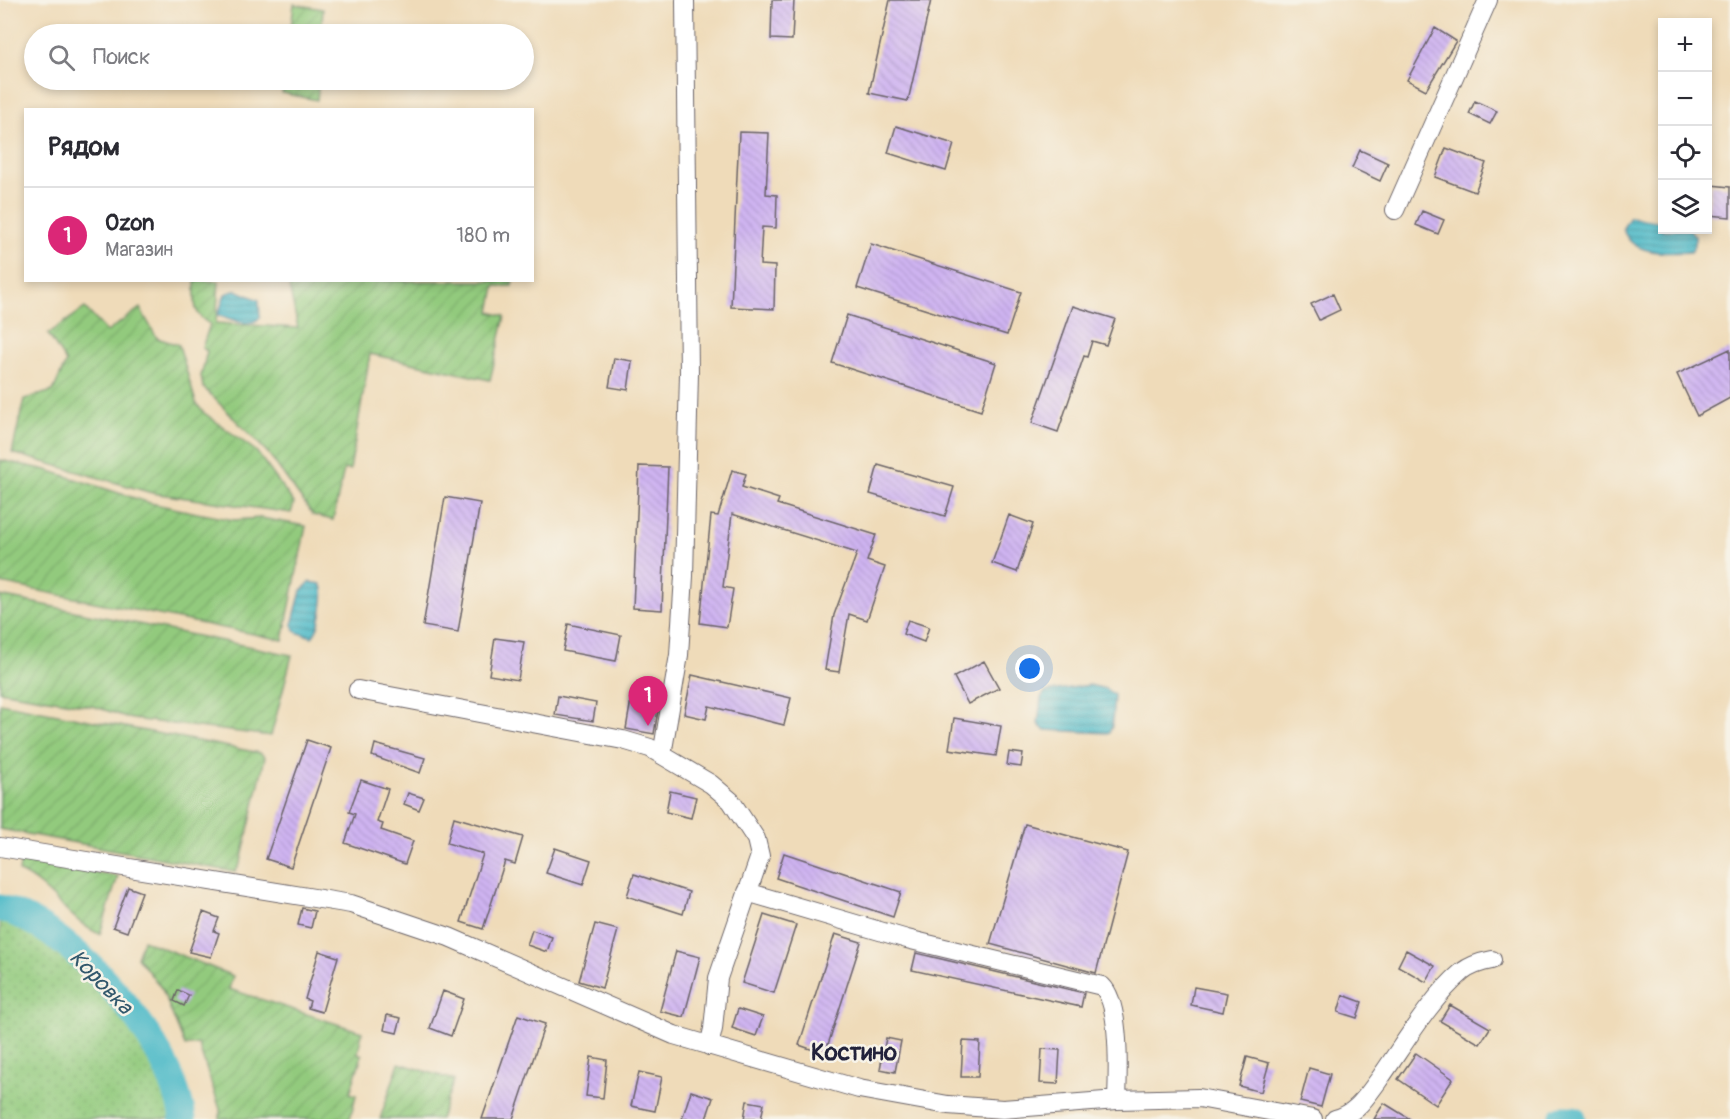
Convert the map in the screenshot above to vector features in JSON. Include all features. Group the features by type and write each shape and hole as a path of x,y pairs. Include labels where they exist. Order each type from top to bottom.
{"street":[{"path":"662,754 679,655 684,576 689,373 685,0"},
{"path":"1395,210 1488,0"},
{"path":"358,690 638,743 662,754 722,792 747,823 756,839 760,856 718,978 709,1046"},
{"path":"0,847 351,904 449,937 633,1019 709,1046 860,1089 948,1105 1030,1109 1117,1100 1199,1098 1313,1119"},
{"path":"747,892 866,928 1102,986 1110,998 1114,1027 1117,1100"},
{"path":"1335,1119 1345,1117 1364,1100 1446,988 1476,963 1492,960"}],"green space":[{"path":"294,4 323,9 322,24 291,24"},
{"path":"282,90 318,90 317,100 282,93"},
{"path":"195,282 219,282 216,323 298,328 288,282 513,282 512,286 495,286 490,312 505,316 490,380 370,354 350,470 344,469 333,520 313,515 268,453 203,387 201,376 207,351 202,348 210,324 200,316 195,300"},
{"path":"85,308 107,332 140,308 157,338 179,345 196,403 203,412 256,451 294,503 291,513 152,493 12,453 24,399 53,391 66,362 48,334"},
{"path":"0,460 47,470 150,503 234,520 261,518 306,526 283,640 0,583"},
{"path":"0,596 292,655 271,736 132,719 96,707 0,691"},
{"path":"0,703 260,753 265,757 241,862 235,872 0,829"},
{"path":"21,859 118,876 100,934 80,922 40,885 19,872"},
{"path":"0,919 31,927 50,939 115,1006 142,1040 162,1078 172,1119 0,1119"},
{"path":"143,940 233,976 229,989 362,1032 358,1053 362,1055 350,1093 356,1095 350,1119 220,1119 220,1109 198,1044 185,1046 162,989 137,957"},
{"path":"399,1063 454,1080 440,1119 380,1119"}],"water":[{"path":"1630,217 1658,221 1658,234 1693,234 1695,246 1691,252 1651,251 1633,244 1623,228"},
{"path":"236,290 259,300 260,318 245,323 218,315 225,294"},
{"path":"310,582 321,584 323,588 320,619 312,637 296,632 292,625 301,591"},
{"path":"1089,685 1106,689 1114,695 1112,726 1109,733 1044,730 1038,724 1041,698 1045,692"}],"building":[{"path":"772,0 794,0 792,40 771,39"},
{"path":"890,0 931,0 908,101 869,93"},
{"path":"1435,28 1456,41 1426,90 1407,80"},
{"path":"1475,101 1497,111 1490,124 1469,114"},
{"path":"896,126 954,144 946,171 888,153"},
{"path":"739,132 769,133 766,194 777,195 776,228 762,227 760,265 775,266 774,309 731,307"},
{"path":"1446,148 1486,163 1475,192 1435,177"},
{"path":"1360,150 1388,163 1380,181 1352,168"},
{"path":"1712,185 1730,187 1730,217 1712,215"},
{"path":"1422,211 1444,220 1438,234 1416,225"},
{"path":"871,244 1021,292 1007,335 857,288"},
{"path":"1333,294 1340,310 1319,320 1311,304"},
{"path":"1073,306 1115,319 1106,345 1092,341 1087,357 1084,356 1058,432 1032,423"},
{"path":"847,315 996,363 981,411 832,363"},
{"path":"1730,349 1730,398 1697,416 1677,374"},
{"path":"614,358 632,361 628,390 609,387"},
{"path":"878,465 954,487 945,516 870,494"},
{"path":"639,466 668,467 662,610 633,608"},
{"path":"732,470 746,474 742,487 779,499 777,504 876,535 867,561 885,567 867,620 849,614 839,672 825,670 834,615 857,553 732,514 723,587 733,589 727,627 700,623 711,515 718,516"},
{"path":"445,497 480,503 458,632 423,626"},
{"path":"1009,515 1033,524 1017,572 992,563"},
{"path":"908,620 929,627 924,642 903,634"},
{"path":"568,624 621,635 616,661 563,651"},
{"path":"495,638 524,642 518,680 489,675"},
{"path":"984,661 999,688 968,704 954,677"},
{"path":"692,675 791,698 784,725 709,706 706,719 684,714"},
{"path":"633,688 661,693 654,734 626,729"},
{"path":"558,696 596,703 593,721 555,715"},
{"path":"954,718 1001,726 996,756 949,749"},
{"path":"307,740 331,748 291,867 266,859"},
{"path":"375,744 425,758 420,773 372,756"},
{"path":"1009,752 1023,754 1021,767 1007,765"},
{"path":"361,780 388,789 377,822 383,824 381,830 413,841 405,864 345,843 355,814 349,812"},
{"path":"670,791 696,797 691,818 666,812"},
{"path":"408,793 424,798 419,810 404,804"},
{"path":"454,817 523,837 515,864 505,861 483,929 461,922 483,854 447,843"},
{"path":"1025,824 1128,852 1096,973 990,944"},
{"path":"555,848 591,860 583,885 546,873"},
{"path":"784,853 901,892 893,917 776,878"},
{"path":"634,874 689,892 683,914 627,896"},
{"path":"128,887 142,892 127,932 113,927"},
{"path":"302,908 315,911 311,928 298,925"},
{"path":"203,912 219,918 214,931 219,933 211,957 189,952"},
{"path":"764,915 796,925 774,993 742,983"},
{"path":"595,924 618,930 602,988 579,981"},
{"path":"532,930 552,937 547,952 527,945"},
{"path":"835,934 861,942 825,1054 799,1045"},
{"path":"1406,950 1435,966 1426,982 1398,966"},
{"path":"319,951 338,957 322,1012 308,1008 310,1001 305,999"},
{"path":"676,951 700,957 684,1017 660,1011"},
{"path":"916,953 1084,993 1081,1007 912,970"},
{"path":"1194,987 1227,993 1223,1012 1191,1005"},
{"path":"178,990 189,995 184,1006 174,1001"},
{"path":"443,991 464,999 451,1036 430,1028"},
{"path":"1343,995 1362,1002 1357,1018 1338,1012"},
{"path":"1450,1005 1490,1028 1480,1044 1440,1021"},
{"path":"738,1009 763,1017 756,1036 732,1028"},
{"path":"387,1015 401,1018 397,1033 384,1030"},
{"path":"518,1015 545,1024 513,1119 482,1119"},
{"path":"886,1038 901,1041 895,1072 880,1069"},
{"path":"963,1041 980,1042 978,1077 961,1077"},
{"path":"1042,1049 1060,1050 1058,1084 1040,1083"},
{"path":"1416,1053 1453,1079 1436,1105 1398,1079"},
{"path":"591,1057 607,1060 603,1098 586,1096"},
{"path":"1247,1057 1269,1063 1261,1092 1239,1086"},
{"path":"1309,1068 1330,1074 1321,1107 1300,1102"},
{"path":"639,1072 662,1077 655,1111 631,1106"},
{"path":"691,1091 713,1098 706,1119 682,1119"},
{"path":"747,1101 764,1104 761,1119 744,1119"},
{"path":"1384,1103 1410,1119 1374,1119"}],"waterway":[{"name":"Коровка","path":"0,908 29,920 59,939 116,993 140,1024 160,1056 175,1088 183,1119"},
{"name":"Коровка","path":"1562,1119 1573,1119"}],"place":[{"name":"Ozon","path":"648,726"}],"district":[{"name":"Костино","path":"854,1052"}]}
